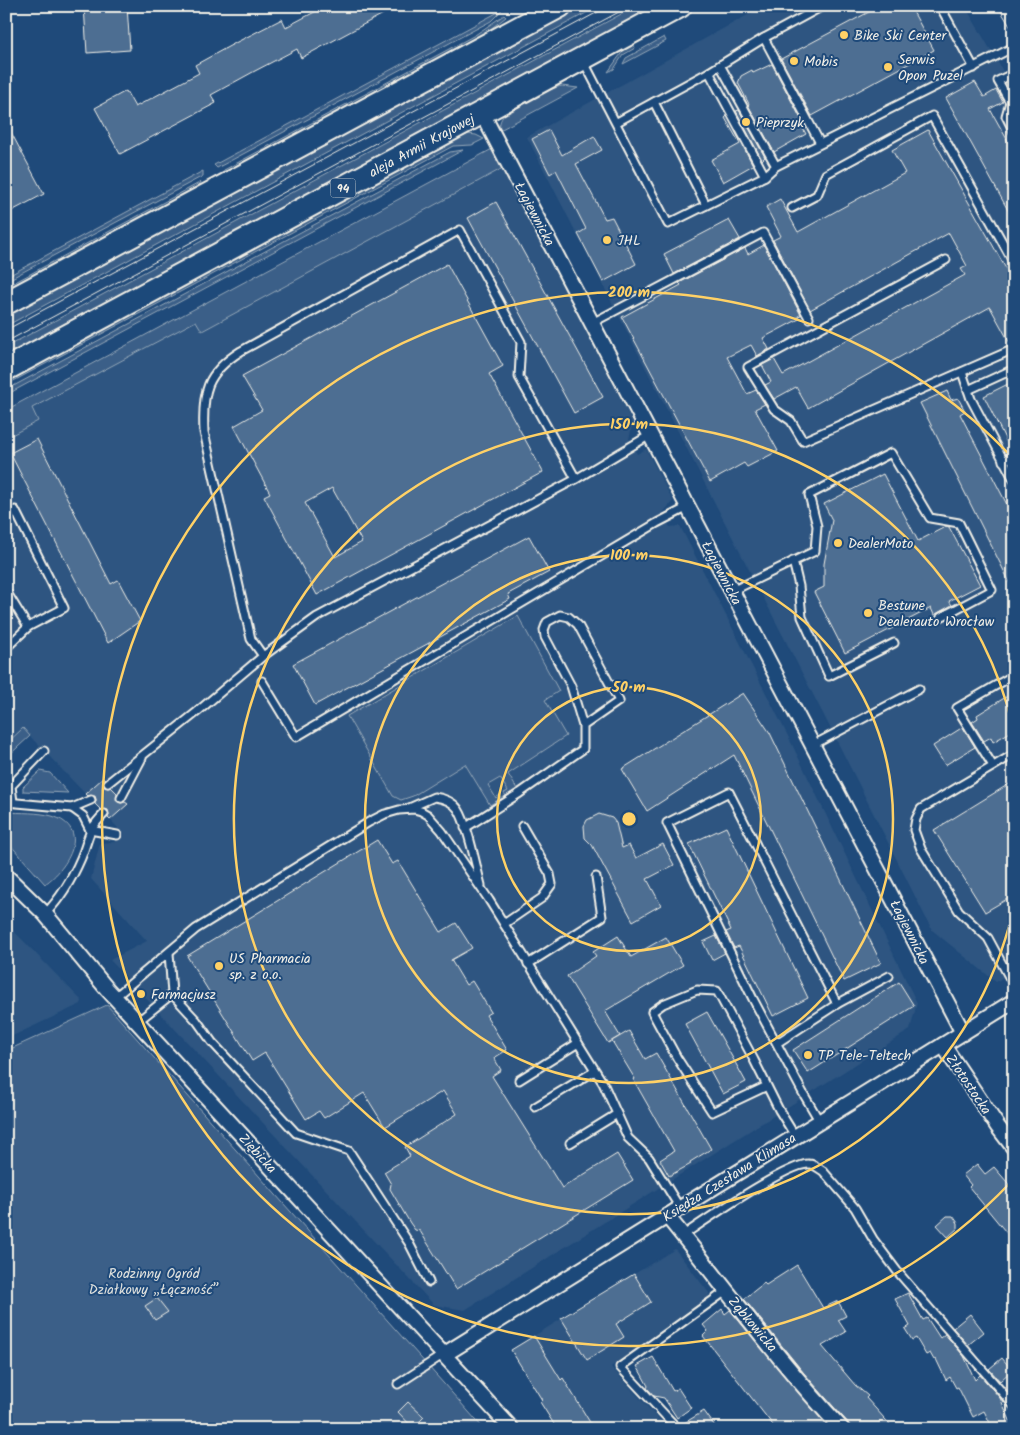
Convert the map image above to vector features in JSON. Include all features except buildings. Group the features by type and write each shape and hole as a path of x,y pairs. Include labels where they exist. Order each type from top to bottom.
{"main road":[{"path":"6,303 560,6"},
{"name":"aleja Armii Krajowej","path":"6,369 680,6"}],"street":[{"name":"Łagiewnicka","path":"482,113 963,1033"},
{"name":"Ziębicka","path":"6,876 45,914 137,1022 445,1354 512,1429"},
{"name":"Księdza Czesława Klimasa","path":"445,1354 1014,1001"},
{"name":"Złotostocka","path":"943,1045 998,1128 1014,1148"},
{"name":"Ząbkowicka","path":"667,1216 726,1291 842,1429"}],"lane":[{"path":"617,122 709,72 764,38 823,6"},
{"path":"940,6 974,68"},
{"path":"764,38 820,143"},
{"path":"582,60 617,122 668,224 765,176 776,166 820,143 1014,48"},
{"path":"720,65 776,166"},
{"path":"709,72 765,176"},
{"path":"1014,73 998,81 1010,102 1006,116 1014,132"},
{"path":"654,102 706,205"},
{"path":"792,208 817,195 826,174 932,116 1014,263"},
{"path":"263,656 252,639 204,432 203,410 206,392 212,376 225,361 241,350 460,230 521,342 519,377 576,479"},
{"path":"592,323 763,232 809,318"},
{"path":"946,260 748,367 774,408 791,421 803,441 1014,349"},
{"path":"968,390 1014,369"},
{"path":"962,372 968,390 1014,480"},
{"path":"108,783 263,656 317,617 576,479 650,435"},
{"path":"732,592 815,551 817,526 809,495 891,453 930,518 959,523 992,590 941,617"},
{"path":"1003,461 1014,456"},
{"path":"262,681 296,737 657,523 688,507"},
{"path":"6,513 15,510 64,608 28,627 6,648"},
{"path":"793,562 799,586 802,617 829,676 894,643"},
{"path":"6,591 28,627"},
{"path":"465,828 520,793 582,749 583,726 572,686 545,638 546,622 560,614 569,617 578,625 619,701 583,726"},
{"path":"993,766 958,708 1014,675"},
{"path":"813,745 919,690"},
{"path":"44,751 12,786 9,802 72,808 91,800"},
{"path":"121,798 145,752"},
{"path":"1014,754 921,809 916,819 914,830 921,849 959,911 988,938 1014,986"},
{"path":"820,1122 777,1043 667,823 729,792 837,1004"},
{"path":"115,997 196,929 369,822 385,814 407,809 427,799 440,798 450,802 458,809 482,890"},
{"path":"72,808 83,816 90,830"},
{"path":"407,809 421,811 432,819 482,890 603,1083 628,1138 649,1158 680,1208"},
{"path":"45,914 62,896 81,858 90,830 104,814"},
{"path":"504,924 542,898 552,884 550,874 522,826"},
{"path":"90,830 117,835"},
{"path":"528,964 602,917 596,878"},
{"path":"169,953 172,994 212,1042 296,1133 350,1151 409,1243 429,1282"},
{"path":"777,1043 837,1004 889,976"},
{"path":"767,1086 712,1112 677,1058 652,1012 663,1004 697,990 717,992 767,1086 779,1110 796,1136"},
{"path":"137,1022 172,994"},
{"path":"519,1080 578,1043"},
{"path":"535,1107 595,1071"},
{"path":"570,1143 617,1114"},
{"path":"682,1236 789,1169 810,1164 816,1166 823,1171 854,1208 873,1239 897,1271 1014,1406"},
{"path":"678,1429 620,1367 726,1291"},
{"path":"398,1384 445,1354"}],"shaded area":[{"path":"764,6 965,6 1014,90 1014,970 996,982 932,930 527,137"},
{"path":"503,168 633,423 629,439 637,454 646,449 673,501 662,514 670,527 680,526 788,736 917,1003 910,1030 465,1310 434,1305 110,960 147,941 91,879 100,843 115,842 118,828 23,729 6,744 6,438 38,421 32,408 196,321 202,331"},
{"path":"6,923 82,1001 81,1004 6,1039"},
{"path":"675,1249 709,1293 708,1299 611,1367 668,1429 557,1429 540,1402 543,1399 536,1387 534,1388 511,1350"}],"green space":[{"path":"582,6 599,6 6,326 6,316"},
{"path":"636,6 657,6 6,356 6,347"},
{"path":"502,10 491,21 217,168 214,165"},
{"path":"504,15 506,17 489,30 229,171 224,170 475,35"},
{"path":"664,37 666,41 623,64 626,58"},
{"path":"633,44 635,48 623,55 614,69 608,72 623,51"},
{"path":"562,86 578,88 500,130 501,120 508,111 549,90"},
{"path":"468,134 484,139 472,145 453,146 6,385 6,382"},
{"path":"494,148 503,168 202,331 196,321 32,408 38,421 6,438 6,410"},
{"path":"463,150 6,395 6,390 450,152"},
{"path":"203,171 203,176 6,281 6,277"},
{"path":"201,182 198,187 6,291 6,287"},
{"path":"518,616 559,691 545,700 566,736 508,774 517,789 506,796 504,793 508,791 500,778 488,785 496,798 500,795 501,798 490,805 465,764 413,796 401,800 393,796 347,716"},
{"path":"23,728 30,736 6,758 6,744"},
{"path":"40,771 50,773 68,793 23,791 23,787"},
{"path":"6,812 35,813 52,816 64,822 71,829 73,839 68,859 54,877 45,884 6,840"},
{"name":"Rodzinny Ogród Działkowy „Łączność”","path":"107,1005 484,1429 6,1429 6,1051"}],"tram line":[{"path":"6,330 609,6"},
{"path":"6,342 630,6"},
{"path":"998,6 1014,33"},
{"path":"1010,6 1014,12"}],"place":[{"name":"Bike Ski Center","path":"844,35"},
{"name":"Mobis","path":"794,61"},
{"name":"Serwis Opon Puzel","path":"888,67"},
{"name":"Pieprzyk","path":"746,122"},
{"name":"JHL","path":"607,240"},
{"name":"DealerMoto","path":"838,543"},
{"name":"Bestune Dealerauto Wrocław","path":"868,613"},
{"name":"US Pharmacia sp. z o.o.","path":"219,966"},
{"name":"Farmacjusz","path":"141,994"},
{"name":"TP Tele-Teltech","path":"808,1055"}]}
